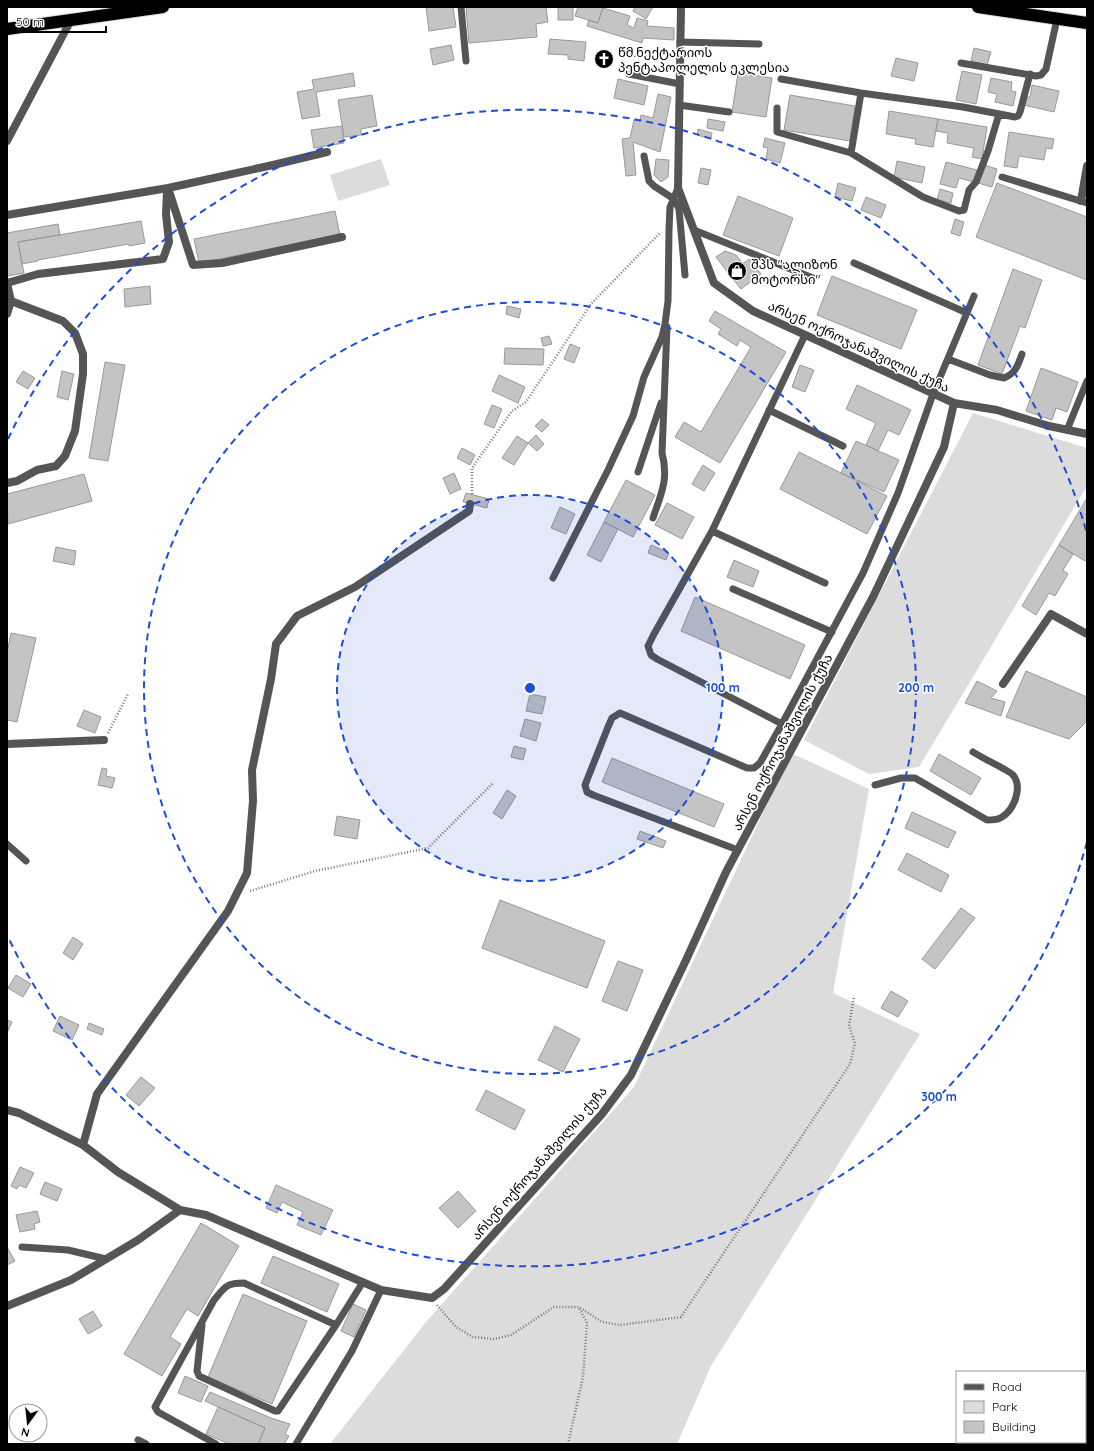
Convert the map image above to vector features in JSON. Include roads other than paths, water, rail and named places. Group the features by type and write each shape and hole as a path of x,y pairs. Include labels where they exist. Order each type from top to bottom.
{"highway":[{"path":"7,29 163,7"},
{"path":"978,7 1001,9 1087,23"}],"street":[{"name":"არსენ ოქროჯანაშვილის ქუჩა","path":"381,1290 432,1298 444,1289 602,1114 631,1075 738,850 873,597 944,447 954,403 753,311 714,283 678,188 681,7"},
{"path":"7,141 71,20"},
{"path":"7,215 168,188 328,152"},
{"path":"1084,202 1087,166"},
{"path":"168,188 193,265 222,263 342,237"},
{"path":"7,314 11,301 7,283 38,274 163,259 169,242 166,214 168,188"},
{"path":"7,483 17,481 37,470 56,466 65,456 75,431 83,374 83,354 75,333 63,321 11,301"},
{"path":"954,403 997,410 1049,426 1087,434"},
{"path":"83,1145 97,1094 228,911 247,873 253,801 252,770 271,679 276,644 297,616 355,588 469,511 470,504"},
{"path":"1003,684 1051,614 1087,634"},
{"path":"7,744 104,740"},
{"path":"7,1110 19,1113 83,1145 118,1172 180,1210 206,1216 381,1290"},
{"path":"7,1306 71,1280 138,1240 180,1210"}],"lane":[{"path":"461,7 466,61"},
{"path":"961,63 1036,76 1041,75 1046,69 1057,19"},
{"path":"680,42 759,44"},
{"path":"629,74 680,84"},
{"path":"781,79 861,93 963,107 1015,117 1018,116 1030,74"},
{"path":"851,153 861,93"},
{"path":"679,105 728,112"},
{"path":"778,108 777,132 851,153 923,196 962,211 964,210 969,190 976,182 988,151 999,114"},
{"path":"644,156 649,181 674,199 679,209 685,275"},
{"path":"1002,177 1084,202"},
{"path":"653,518 666,473 662,453 668,301 669,230 670,207 678,188"},
{"path":"694,230 813,278"},
{"path":"854,263 967,313"},
{"path":"738,850 587,792 585,785 608,726 612,718 620,713 747,768 754,768 760,763 863,573 898,493 933,394 974,296"},
{"path":"553,578 608,470 633,416 644,377 662,337 668,301"},
{"path":"782,724 657,659 651,655 648,646 712,531 805,335"},
{"path":"948,358 990,376 1004,378 1014,372 1018,367 1022,354"},
{"path":"1067,430 1087,381"},
{"path":"638,472 664,395"},
{"path":"769,410 843,446"},
{"path":"712,531 825,583"},
{"path":"733,589 832,632"},
{"path":"875,785 901,778 915,778 988,820 995,820 1004,816 1014,802 1017,794 1017,784 1013,775 972,752"},
{"path":"7,844 26,861"},
{"path":"22,1247 68,1250 106,1259"},
{"path":"202,1322 198,1371 199,1376 275,1411 278,1411 336,1326 363,1282"},
{"path":"216,1444 158,1412 155,1407 214,1300 224,1288 233,1283 244,1284 336,1326"},
{"path":"296,1444 352,1351 381,1290"},
{"path":"138,1440 146,1444"}],"place":[{"name":"წმ.ნექტარიოს პენტაპოლელის ეკლესია","path":"604,59"},
{"name":"შპს \"ალიზონ მოტორსი\"","path":"737,271"}]}
